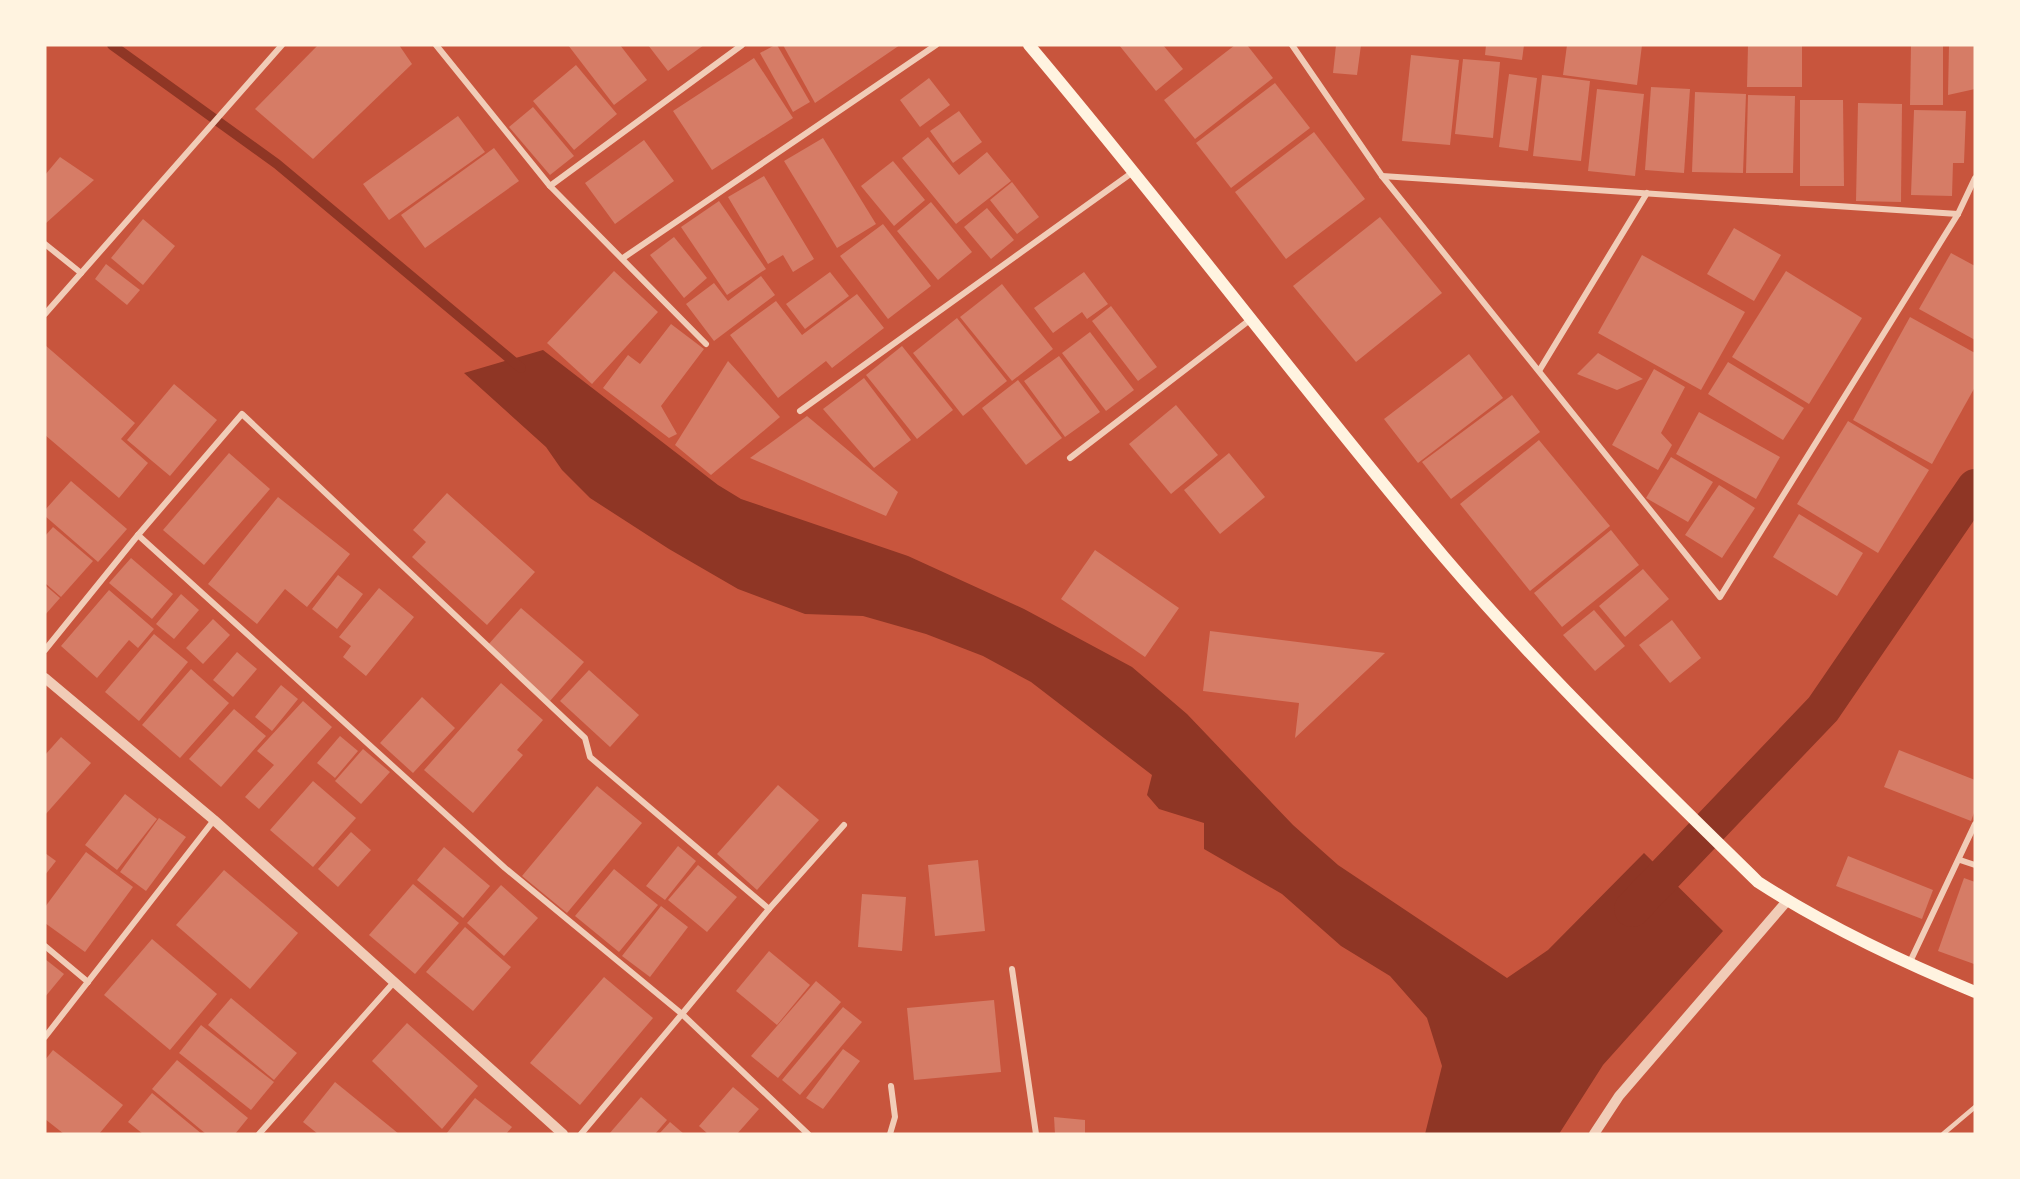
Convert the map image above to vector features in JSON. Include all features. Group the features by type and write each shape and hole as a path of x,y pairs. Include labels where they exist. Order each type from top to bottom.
{"main road":[{"path":"1029,45 1135,170 1251,320 1445,558 1597,724 1758,882 1787,901 1909,965 1975,992"}],"street":[{"path":"45,314 282,45"},
{"path":"436,45 550,186 706,344"},
{"path":"550,186 742,45"},
{"path":"623,258 936,45"},
{"path":"1292,45 1382,176 1720,597 1958,214 1975,178"},
{"path":"800,411 1135,170"},
{"path":"1382,176 1958,214"},
{"path":"1539,371 1647,194"},
{"path":"45,244 81,273"},
{"path":"1070,458 1251,320"},
{"path":"45,650 138,535 242,414 585,738 590,757 770,909"},
{"path":"138,535 505,868 682,1014 808,1134"},
{"path":"45,678 214,820 396,981 563,1134"},
{"path":"45,1037 214,820"},
{"path":"581,1134 770,909 844,825"},
{"path":"1909,965 1975,825"},
{"path":"1960,860 1975,866"},
{"path":"1594,1134 1619,1096 1787,901"},
{"path":"45,946 88,982"},
{"path":"1012,969 1036,1134"},
{"path":"259,1134 396,981"},
{"path":"890,1134 895,1117 891,1086"}],"lane":[{"path":"1943,1134 1975,1107"}],"shaded area":[{"path":"543,350 718,485 741,499 908,556 1024,609 1132,667 1187,714 1293,825 1338,865 1507,978 1548,950 1644,853 1723,931 1603,1065 1559,1134 1425,1134 1442,1066 1427,1018 1390,976 1341,946 1282,894 1204,849 1204,823 1159,809 1147,795 1152,775 1031,682 983,656 926,634 863,616 805,614 738,589 669,549 590,498 562,470 546,447 464,373"}],"building":[{"path":"318,45 399,45 412,64 313,159 255,109"},
{"path":"568,45 620,45 647,80 614,105"},
{"path":"648,45 704,45 668,71"},
{"path":"775,45 810,102 793,112 760,53"},
{"path":"783,45 900,45 815,103"},
{"path":"1119,45 1163,45 1183,69 1156,91"},
{"path":"1235,45 1247,45 1273,78 1195,139 1164,100"},
{"path":"1336,45 1361,45 1357,75 1333,73"},
{"path":"1486,45 1524,45 1522,60 1485,55"},
{"path":"1567,45 1642,45 1637,85 1563,75"},
{"path":"1748,45 1802,45 1802,87 1747,87"},
{"path":"1911,45 1943,45 1943,105 1910,105"},
{"path":"1949,45 1975,45 1975,89 1948,95"},
{"path":"1411,55 1459,60 1450,145 1402,141"},
{"path":"754,58 793,118 712,170 673,111"},
{"path":"1463,59 1500,62 1493,138 1455,134"},
{"path":"576,65 617,114 574,150 533,101"},
{"path":"1509,74 1537,78 1528,151 1499,147"},
{"path":"1542,75 1590,81 1581,161 1533,156"},
{"path":"929,78 950,105 920,127 900,100"},
{"path":"1275,83 1310,128 1231,188 1196,143"},
{"path":"1651,87 1690,89 1684,173 1645,170"},
{"path":"1597,89 1644,94 1635,176 1588,171"},
{"path":"1695,92 1746,94 1743,173 1692,172"},
{"path":"1748,95 1795,96 1793,173 1746,173"},
{"path":"1800,100 1843,100 1844,186 1800,186"},
{"path":"1858,103 1902,104 1901,202 1856,201"},
{"path":"533,107 574,156 550,175 509,127"},
{"path":"1914,110 1966,111 1964,163 1953,163 1952,196 1911,195"},
{"path":"959,111 982,142 953,163 930,131"},
{"path":"458,116 485,152 389,220 363,184"},
{"path":"1314,132 1365,199 1286,259 1235,192"},
{"path":"928,137 959,175 987,152 1011,181 956,224 902,158"},
{"path":"823,138 876,224 837,248 784,161"},
{"path":"644,140 674,181 615,224 585,183"},
{"path":"494,148 519,181 425,248 401,215"},
{"path":"60,157 94,180 45,224 45,175"},
{"path":"893,161 925,200 894,226 861,186"},
{"path":"764,176 814,259 793,272 783,255 768,264 728,197"},
{"path":"1012,182 1039,217 1017,234 990,200"},
{"path":"719,201 766,269 727,295 681,227"},
{"path":"931,202 972,252 938,280 897,231"},
{"path":"987,208 1014,240 991,259 964,227"},
{"path":"1380,217 1442,293 1356,362 1293,286"},
{"path":"143,219 175,246 143,285 111,258"},
{"path":"883,224 931,286 888,319 840,256"},
{"path":"1734,228 1781,255 1754,301 1707,274"},
{"path":"674,237 707,278 684,298 650,255"},
{"path":"1951,253 1975,266 1975,340 1919,309"},
{"path":"1642,255 1745,312 1701,390 1598,333"},
{"path":"106,264 140,290 127,305 95,279"},
{"path":"614,271 658,312 592,384 547,343"},
{"path":"1786,271 1862,318 1809,404 1732,357"},
{"path":"830,272 849,296 805,329 786,304"},
{"path":"1084,272 1108,304 1087,319 1082,312 1053,333 1034,308"},
{"path":"761,276 775,295 714,341 686,304 714,283 728,301"},
{"path":"1002,284 1053,349 1012,381 960,317"},
{"path":"857,294 884,328 832,368 826,361 778,398 730,335 776,301 802,335"},
{"path":"1111,306 1157,367 1138,381 1092,321"},
{"path":"1910,317 1975,353 1975,387 1932,464 1853,420"},
{"path":"957,318 1007,381 963,416 913,353"},
{"path":"671,324 704,349 661,406 677,434 669,438 603,388 628,355 640,364"},
{"path":"1090,332 1134,390 1106,411 1062,353"},
{"path":"45,345 135,423 121,439 148,463 119,498 45,435"},
{"path":"902,346 953,410 917,439 866,375"},
{"path":"1598,353 1643,379 1617,390 1577,374"},
{"path":"1469,354 1503,398 1418,463 1384,419"},
{"path":"1059,356 1100,412 1065,437 1024,381"},
{"path":"728,361 780,417 711,475 675,445"},
{"path":"1728,362 1804,408 1783,440 1708,394"},
{"path":"1654,369 1685,387 1661,433 1672,445 1658,470 1612,445"},
{"path":"864,378 911,440 874,468 823,409"},
{"path":"1018,380 1062,438 1026,465 982,408"},
{"path":"174,384 217,420 170,476 127,440"},
{"path":"1512,395 1540,432 1451,499 1422,462"},
{"path":"1176,405 1218,455 1171,494 1129,444"},
{"path":"1699,412 1780,457 1756,499 1676,454"},
{"path":"807,416 898,492 886,516 750,458"},
{"path":"1848,421 1929,470 1878,553 1797,504"},
{"path":"1539,440 1610,526 1530,591 1460,504"},
{"path":"229,453 270,489 204,565 163,530"},
{"path":"1229,453 1265,497 1220,534 1184,490"},
{"path":"1671,457 1713,482 1688,522 1646,498"},
{"path":"71,481 127,529 98,562 45,516 45,510"},
{"path":"1719,485 1755,508 1722,558 1685,535"},
{"path":"447,493 535,572 487,625 412,557 426,542 413,530"},
{"path":"278,497 350,554 307,607 285,589 257,624 208,584"},
{"path":"1799,514 1863,553 1837,596 1773,557"},
{"path":"53,527 93,561 61,597 45,583 45,536"},
{"path":"1611,530 1639,565 1562,627 1534,593"},
{"path":"1095,550 1179,608 1145,657 1061,599"},
{"path":"131,558 173,594 152,619 109,583"},
{"path":"1643,569 1669,599 1625,637 1599,606"},
{"path":"338,575 363,594 337,629 312,609"},
{"path":"45,585 60,598 45,615"},
{"path":"379,588 414,617 366,676 343,657 351,646 339,637"},
{"path":"109,590 154,629 138,648 129,640 97,678 61,646"},
{"path":"181,594 199,610 174,639 156,624"},
{"path":"521,608 584,662 550,701 487,646"},
{"path":"1594,610 1625,646 1595,671 1563,635"},
{"path":"213,619 230,635 203,664 186,648"},
{"path":"1672,620 1701,658 1670,683 1639,645"},
{"path":"1210,631 1385,653 1295,738 1299,703 1203,691"},
{"path":"154,634 188,662 139,721 105,692"},
{"path":"237,652 257,669 233,697 213,680"},
{"path":"191,669 229,703 180,758 142,725"},
{"path":"589,670 639,715 610,747 560,701"},
{"path":"501,683 543,720 517,750 523,755 473,813 424,770"},
{"path":"281,685 298,699 272,731 255,717"},
{"path":"422,697 455,728 413,773 380,743"},
{"path":"303,701 332,727 259,809 245,797 274,765 257,751"},
{"path":"234,709 266,736 221,787 189,759"},
{"path":"340,736 358,751 335,778 317,763"},
{"path":"61,737 91,763 45,815 45,755"},
{"path":"363,749 390,772 361,804 335,781"},
{"path":"1899,750 1975,780 1975,810 1971,821 1884,787"},
{"path":"313,781 356,818 313,867 270,830"},
{"path":"778,785 819,820 757,890 717,854"},
{"path":"597,786 642,823 567,913 522,876"},
{"path":"125,794 157,819 117,870 85,845"},
{"path":"159,818 186,837 146,891 120,872"},
{"path":"351,832 371,850 338,887 318,869"},
{"path":"678,846 696,861 665,900 646,886"},
{"path":"444,847 490,886 463,918 417,880"},
{"path":"86,852 133,887 85,952 45,923 45,907"},
{"path":"45,853 56,861 45,875"},
{"path":"1848,856 1933,890 1922,919 1836,886"},
{"path":"978,860 985,931 935,936 928,865"},
{"path":"698,865 737,897 707,932 668,900"},
{"path":"614,869 658,905 619,952 575,916"},
{"path":"224,870 298,933 250,989 176,925"},
{"path":"1964,878 1975,882 1974,964 1938,951"},
{"path":"413,884 459,923 415,974 369,935"},
{"path":"501,885 538,918 504,956 467,923"},
{"path":"862,894 906,897 902,951 858,947"},
{"path":"661,906 688,927 650,977 622,956"},
{"path":"465,927 511,967 473,1011 426,972"},
{"path":"152,939 217,994 170,1050 104,995"},
{"path":"769,951 810,985 777,1025 736,991"},
{"path":"45,959 64,974 45,997"},
{"path":"604,977 653,1018 580,1105 530,1063"},
{"path":"816,981 841,1002 778,1078 751,1056"},
{"path":"231,998 297,1053 274,1080 208,1025"},
{"path":"994,1000 1001,1072 914,1080 907,1008"},
{"path":"843,1007 862,1022 800,1095 782,1080"},
{"path":"407,1023 478,1086 442,1129 372,1061"},
{"path":"201,1025 274,1082 251,1110 179,1053"},
{"path":"843,1049 860,1061 823,1109 806,1098"},
{"path":"53,1050 123,1105 99,1134 64,1134 45,1119 45,1060"},
{"path":"177,1060 248,1118 235,1134 206,1134 152,1089"},
{"path":"335,1082 399,1134 318,1134 303,1122"},
{"path":"733,1087 759,1109 737,1134 708,1134 699,1126"},
{"path":"152,1093 202,1134 143,1134 128,1122"},
{"path":"641,1097 667,1120 655,1134 609,1134"},
{"path":"475,1098 512,1127 506,1134 446,1134"},
{"path":"1054,1117 1085,1120 1085,1134 1055,1134"},
{"path":"670,1122 684,1134 659,1134"}],"waterway":[{"path":"112,45 277,164 521,368"},
{"path":"1632,909 1823,709 1975,487"}]}
